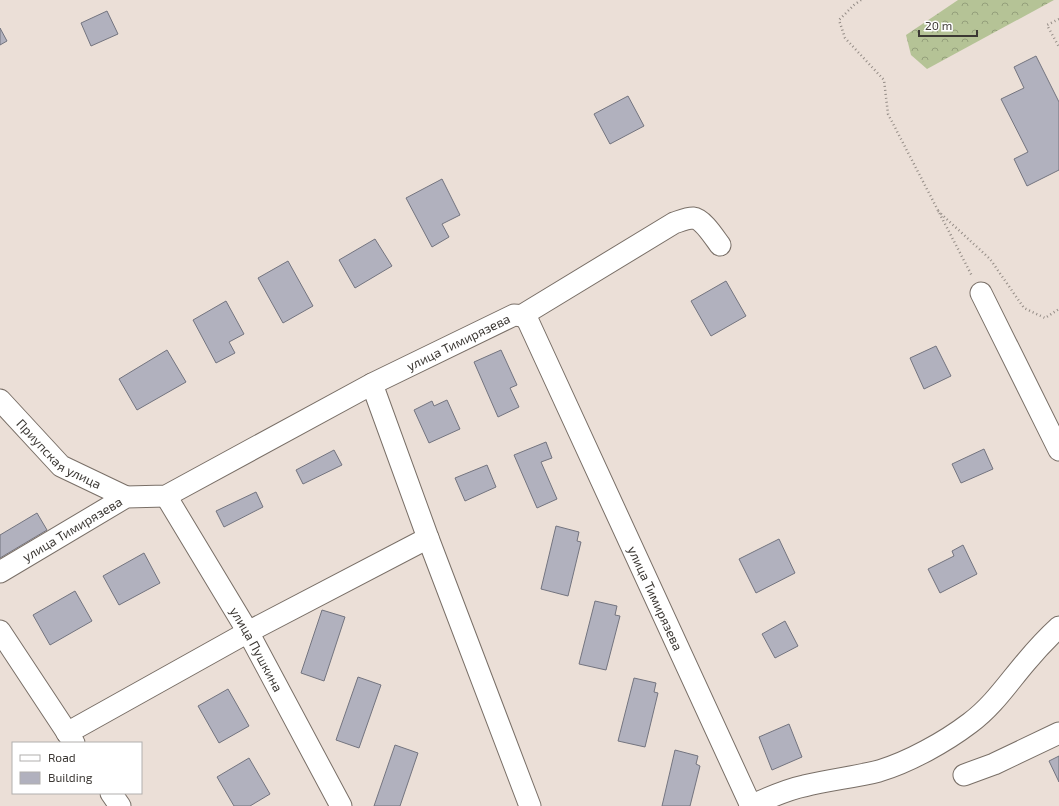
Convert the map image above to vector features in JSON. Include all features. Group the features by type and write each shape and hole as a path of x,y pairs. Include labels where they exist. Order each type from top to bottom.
{"street":[{"path":"521,316 674,223 688,218 698,219 720,245"},
{"path":"981,293 1059,450"},
{"name":"улица Тимирязева","path":"0,572 126,497 166,496 372,384 514,315 521,316 528,321 751,806"},
{"path":"372,384 428,538 530,806"},
{"name":"Приупская улица","path":"0,400 61,466 126,497"},
{"name":"улица Пушкина","path":"166,496 248,632 341,806"},
{"path":"0,631 71,738 248,632 428,538"},
{"path":"751,806 790,789 878,771 900,763 940,743 981,714 1001,693 1026,661 1059,626"},
{"path":"964,775 994,764 1059,733"},
{"path":"112,794 120,806"}],"path":[{"path":"862,0 854,5 839,20 845,38 884,80 888,114 936,209 981,293"},
{"path":"1059,19 1047,25 1059,47"},
{"path":"936,209 990,259 1024,308 1045,318 1059,309"}],"green space":[{"path":"958,0 1054,0 927,69 911,55 906,35"}],"building":[{"path":"107,11 118,34 91,46 81,23"},
{"path":"0,28 7,41 0,45"},
{"path":"1036,56 1059,102 1059,170 1027,186 1014,159 1028,152 1001,99 1024,88 1014,67"},
{"path":"628,96 644,126 610,144 594,114"},
{"path":"442,179 460,215 442,224 449,237 432,247 406,198"},
{"path":"375,239 392,266 355,288 339,260"},
{"path":"288,261 313,306 283,323 258,278"},
{"path":"726,281 746,316 711,336 691,301"},
{"path":"226,301 244,334 229,342 235,353 216,363 193,320"},
{"path":"936,346 951,376 924,389 910,358"},
{"path":"167,350 186,382 137,410 119,379"},
{"path":"501,350 517,385 510,388 519,407 498,417 474,362"},
{"path":"447,400 460,429 429,443 414,410 432,401 434,406"},
{"path":"546,442 552,458 541,462 557,499 537,508 514,455"},
{"path":"984,449 993,469 961,483 952,464"},
{"path":"334,450 342,465 303,484 296,470"},
{"path":"487,465 496,487 465,501 455,478"},
{"path":"256,492 263,507 224,527 216,511"},
{"path":"37,513 47,530 0,558 0,535"},
{"path":"556,526 579,532 577,541 581,542 568,596 541,589"},
{"path":"779,539 795,573 756,593 739,559"},
{"path":"963,545 977,574 940,593 928,569 954,556 952,551"},
{"path":"144,553 160,583 119,605 103,576"},
{"path":"75,591 92,621 50,645 33,615"},
{"path":"595,601 617,606 615,615 620,616 606,670 579,664"},
{"path":"322,610 345,617 324,681 301,673"},
{"path":"785,621 798,646 775,658 762,634"},
{"path":"358,677 381,685 359,748 336,740"},
{"path":"634,678 656,683 654,692 658,693 645,747 618,741"},
{"path":"228,689 249,726 219,743 198,706"},
{"path":"789,724 802,757 772,770 759,737"},
{"path":"395,745 418,753 400,806 374,806"},
{"path":"675,750 698,756 696,764 700,766 690,806 662,806"},
{"path":"1059,756 1059,782 1049,761"},
{"path":"249,758 270,794 250,806 234,806 217,777"}]}
